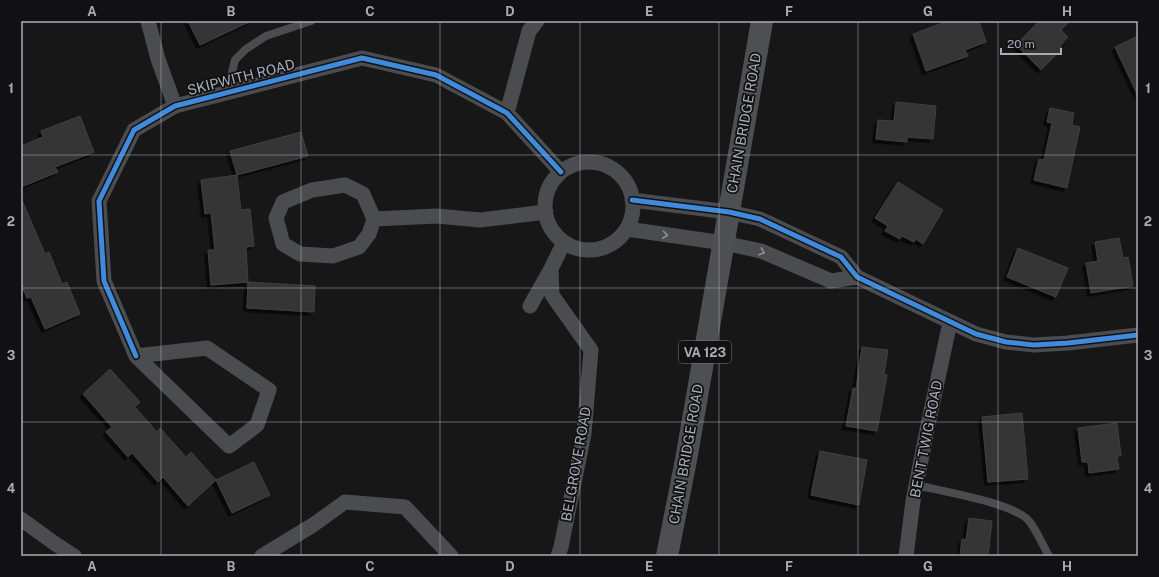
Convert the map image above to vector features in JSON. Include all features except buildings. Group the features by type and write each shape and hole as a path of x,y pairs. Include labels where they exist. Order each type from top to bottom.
{"main road":[{"name":"CHAIN BRIDGE ROAD","path":"667,556 686,460 762,21"}],"street":[{"path":"148,21 158,59 176,106"},
{"path":"507,112 529,31 537,21"},
{"name":"SKIPWITH ROAD","path":"136,356 206,348 269,390 257,425 229,446 136,356 104,281 99,201 134,130 176,106 362,58 436,75 507,112 561,172"},
{"path":"588,162 603,164 616,171 626,183 632,196 632,200 632,219 627,229 617,240 605,247 591,250 577,248 564,242 554,233 548,221 545,208 546,195 552,182 561,172 574,165 588,162"},
{"path":"345,185 363,194 374,219 369,234 359,247 333,256 300,254 283,244 276,218 283,202 312,190 345,185"},
{"path":"632,200 729,212 760,219 841,257 856,277 976,334 1006,342 1034,345 1068,343 1138,335"},
{"path":"374,219 437,216 480,220 546,212"},
{"path":"627,229 724,243 761,251 831,281 856,277"},
{"name":"BELGROVE ROAD","path":"558,556 584,434 591,350 552,295 551,269 564,242"},
{"path":"530,306 551,269"},
{"name":"BENT TWIG ROAD","path":"906,556 916,485 950,322"},
{"path":"262,556 313,525 346,502 405,507 451,556"},
{"path":"21,519 74,556"}],"lane":[{"path":"234,91 231,76 235,60 246,49 266,36 311,21"},
{"path":"916,485 988,502 1012,510 1029,521 1049,556"}],"cycle path":[{"path":"136,356 104,281 99,201 134,130 175,106 362,58 436,75 507,113 561,172"},
{"path":"632,200 729,212 760,219 841,257 857,277 976,334 1006,342 1034,345 1068,343 1138,335"}]}
